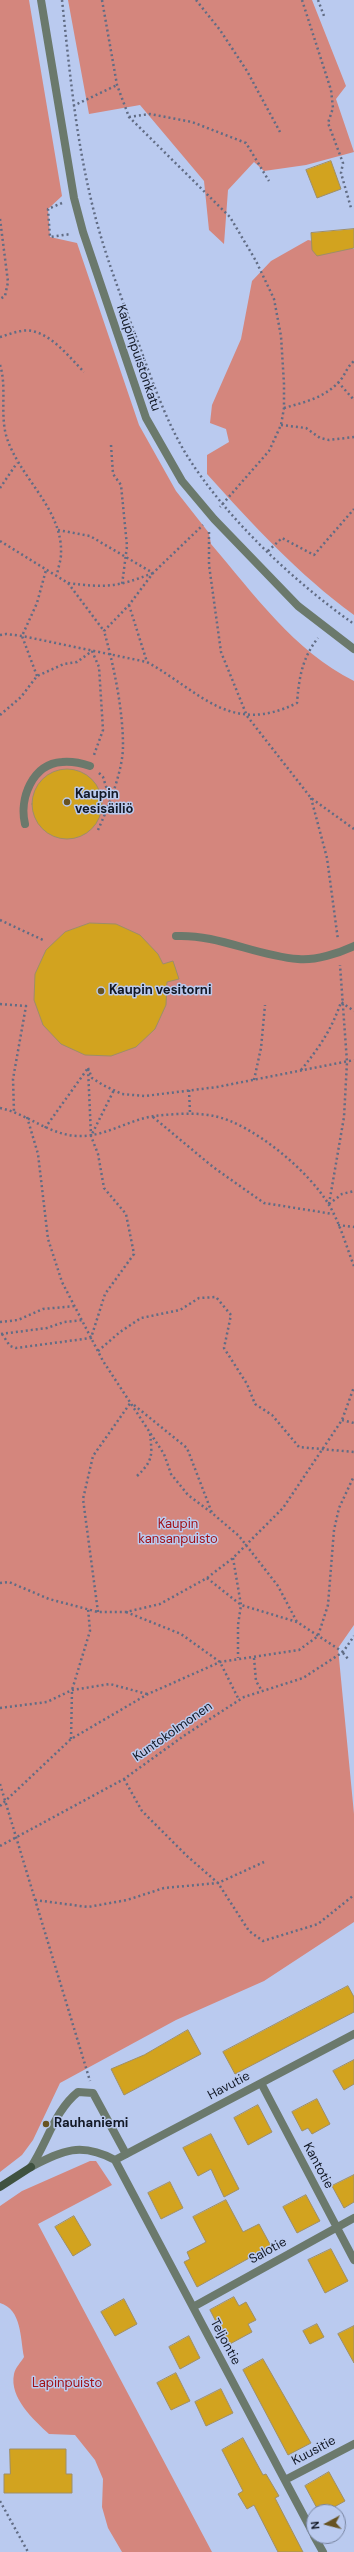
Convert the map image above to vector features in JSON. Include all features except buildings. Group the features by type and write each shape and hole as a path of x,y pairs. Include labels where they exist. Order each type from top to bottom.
{"street":[{"name":"Kaupinpuistonkatu","path":"41,0 74,198 83,232 137,396 167,458 182,481 239,546 298,606 354,649"},
{"path":"25,824 22,812 23,798 38,774 61,762 90,766"},
{"path":"176,936 204,937 300,960 339,952 354,946"},
{"name":"Havutie","path":"115,2160 354,2034"},
{"name":"Kantotie","path":"261,2083 354,2260"},
{"path":"31,2167 42,2151 66,2103 78,2092 93,2093 126,2154"},
{"path":"0,2187 31,2167 71,2149 87,2149 115,2160"},
{"name":"Teljontie","path":"115,2160 306,2521"},
{"name":"Salotie","path":"193,2307 337,2226 354,2218"},
{"name":"Kuusitie","path":"285,2480 354,2444"}],"path":[{"path":"62,0 73,106 94,211 117,284 167,417 186,454 238,520 268,551 316,595 354,624"},
{"path":"103,0 118,85 129,117 230,217 256,261 274,299 280,329 284,408 280,425 269,451 240,486"},
{"path":"196,0 220,30 247,71 280,132"},
{"path":"302,0 331,90 333,108 328,123 343,163 341,173 351,208"},
{"path":"318,0 324,16"},
{"path":"73,106 118,85"},
{"path":"129,117 150,114 192,122 246,143 269,181"},
{"path":"74,198 48,209 50,237 83,232"},
{"path":"0,219 8,282 5,296 0,299"},
{"path":"0,337 22,330 35,331 58,345 84,372"},
{"path":"284,408 318,397 338,382 354,361"},
{"path":"0,365 6,435 18,463 41,496 58,530 61,554 56,575"},
{"path":"338,382 354,400"},
{"path":"280,425 306,428 320,438 329,440 354,437"},
{"path":"112,445 113,474 121,485 127,546 122,585"},
{"path":"0,488 18,463"},
{"path":"268,551 282,538 314,555 354,509"},
{"path":"58,530 90,536 125,558 153,573"},
{"path":"0,541 68,583 104,631 111,656 123,746 111,802 98,830"},
{"path":"104,631 129,605 153,573 176,552"},
{"path":"210,565 221,652 247,716 311,798 354,829"},
{"path":"37,676 22,636 37,603 46,570"},
{"path":"68,583 98,587 122,585 153,573"},
{"path":"129,605 147,662"},
{"path":"0,635 6,634 22,636 111,656 147,662 165,672 211,705 247,716 283,710 297,703 302,664 309,650 326,628"},
{"path":"0,715 21,697 37,676 64,664 77,662 92,651"},
{"path":"92,651 99,667 103,730 90,766 103,777 111,802"},
{"path":"311,798 327,858 339,952 341,1002 348,1062 344,1117 329,1204"},
{"path":"0,920 43,940"},
{"path":"341,1002 354,1011"},
{"path":"300,1070 319,1048 333,1025 341,1002"},
{"path":"0,1004 26,1006 13,1079 14,1112"},
{"path":"254,1080 261,1048 266,1005"},
{"path":"88,1068 92,1078 103,1085 122,1094 145,1096 254,1080 354,1060"},
{"path":"44,1128 88,1068"},
{"path":"88,1068 91,1136 98,1154 104,1188 126,1214 134,1254 105,1294 91,1338"},
{"path":"91,1136 114,1090"},
{"path":"190,1090 190,1113"},
{"path":"0,1108 27,1117 44,1128 60,1134 91,1136 153,1116 190,1113 215,1116 245,1129 272,1145 301,1170 329,1204 354,1266"},
{"path":"153,1116 213,1167 264,1203 334,1214"},
{"path":"27,1117 38,1154 48,1239 62,1282 98,1352 164,1454 171,1474 188,1494 212,1513 245,1544 278,1586 297,1622"},
{"path":"329,1204 342,1194 354,1191"},
{"path":"338,1225 354,1227"},
{"path":"98,1352 120,1332 141,1318 180,1310 199,1298 216,1297 231,1315 224,1348 247,1384 255,1404 272,1415 299,1447 354,1452"},
{"path":"0,1322 18,1320 43,1309 75,1306"},
{"path":"82,1320 64,1322 47,1328 1,1334 10,1346 16,1348 91,1338"},
{"path":"0,1583 8,1582 49,1599 88,1608 98,1612 126,1612 160,1604 207,1578 233,1558 245,1544 283,1508 342,1420 354,1387"},
{"path":"131,1402 187,1448 200,1478 212,1513"},
{"path":"98,1612 83,1499 93,1456 131,1402"},
{"path":"342,1420 354,1423"},
{"path":"137,1476 147,1467 153,1456 150,1432"},
{"path":"0,1806 71,1738 148,1694 220,1662 238,1658 254,1658 299,1650 318,1636 328,1605 334,1530 339,1508 354,1476"},
{"path":"233,1558 241,1604 238,1625 238,1658"},
{"path":"207,1578 241,1604 297,1622 343,1652 349,1660"},
{"path":"71,1738 72,1690 90,1631 88,1608"},
{"path":"126,1612 181,1634 220,1662 239,1700"},
{"name":"Kuntokolmonen","path":"0,1846 124,1779 239,1700 303,1678 343,1652 354,1636"},
{"path":"254,1658 256,1681 262,1691"},
{"path":"0,1708 26,1707 47,1702 72,1690 110,1684 148,1694"},
{"path":"124,1779 142,1811 187,1856 218,1883 249,1931 263,1941 318,1924 354,1895"},
{"path":"0,1784 17,1836 93,2093"},
{"path":"35,1900 88,1907 127,1900 164,1888 218,1883 264,1862"},
{"path":"0,2501 28,2552"}],"green space":[{"name":"Kaupin kansanpuisto","path":"0,0 29,0 62,196 48,209 50,237 77,243 139,425 176,491 209,533 211,544 259,601 294,638 332,669 354,681 354,1625 338,1648 354,1814 354,1922 264,1981 176,2020 60,2083 33,2140 22,2155 0,2172"},
{"path":"68,0 312,0 346,86 336,99 354,152 306,165 264,171 254,162 228,190 224,244 209,230 204,181 140,105 89,114"},
{"path":"308,240 354,249 354,615 295,566 207,474 207,455 229,442 226,429 210,423 212,405 241,339 252,281 271,261"},
{"name":"Lapinpuisto","path":"90,2161 96,2161 112,2185 38,2224 212,2552 122,2552 108,2528 102,2507 103,2479 95,2460 75,2435 49,2434 24,2408 15,2392 13,2383 14,2374 24,2357 19,2325 16,2318 7,2307 0,2303 0,2206 22,2191"}],"place":[{"name":"Kaupin vesisäiliö","path":"67,802"},
{"name":"Kaupin vesitorni","path":"101,991"},
{"name":"Rauhaniemi","path":"46,2124"}]}
